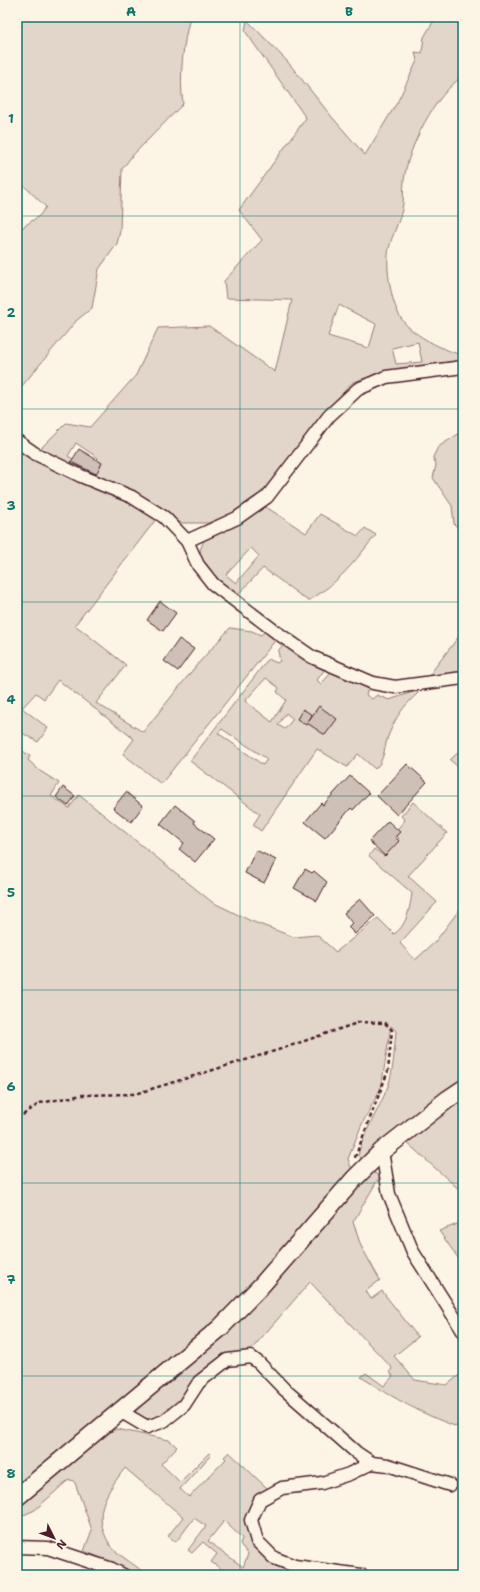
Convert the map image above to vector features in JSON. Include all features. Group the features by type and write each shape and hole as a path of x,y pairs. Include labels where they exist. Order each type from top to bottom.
{"main road":[{"path":"17,1497 220,1328 260,1287 354,1179 382,1151 448,1098 463,1089"}],"street":[{"path":"187,541 237,518 267,497 329,416 358,389 386,377 463,367"},
{"path":"17,441 34,453 75,473 132,497 164,517 187,541 198,565 213,584 270,628 312,657 373,683 396,687 463,678"},
{"path":"382,1151 389,1194 413,1252 463,1331"},
{"path":"120,1412 147,1427 164,1421 184,1405 199,1382 227,1360 251,1357 259,1363 284,1389 357,1453 372,1463 388,1465 450,1485"},
{"path":"361,1575 295,1566 274,1558 257,1540 251,1520 260,1500 282,1488 322,1484 350,1474 372,1463"},
{"path":"18,1545 48,1548 112,1569 123,1575"}],"path":[{"path":"17,1119 40,1103 82,1095 135,1094 285,1048 360,1022 385,1023 392,1030 388,1071 354,1157 354,1179"}],"shaded area":[{"path":"17,17 190,17 182,60 181,83 183,104 132,156 122,169 120,231 117,244 99,269 92,308 77,320 17,392 17,231 39,216 46,207 17,179"},
{"path":"436,17 463,17 463,76 443,96 433,109 424,123 411,152 404,180 402,210 389,248 388,265 390,286 395,306 408,327 430,342 463,355 463,360 393,370 353,382 315,423 283,471 263,493 232,514 208,523 181,523 39,450 66,423 90,427 136,375 158,328 209,326 275,372 292,300 226,298 224,281 262,240 239,210 306,118 245,31 247,20 287,61 365,155 398,101 417,61 415,52 422,53 424,37","holes":["339,305 376,324 369,348 328,336","418,342 422,362 396,364 392,348","76,443 98,458 91,470 68,456"]},
{"path":"463,431 462,532 454,524 452,506 433,478 436,465 433,457 438,447"},
{"path":"17,448 148,510 157,518 75,625 126,665 96,703 143,732 196,666 230,628 252,631 261,635 266,630 274,638 274,642 161,784 123,754 134,739 58,680 44,699 36,693 22,708 48,728 38,742 17,730"},
{"path":"263,505 306,533 320,514 358,536 365,528 376,535 353,563 329,587 308,601 263,568 236,597 210,572 202,560 200,550 205,538","holes":["251,548 259,556 236,583 226,575"]},
{"path":"463,631 463,671 427,678"},
{"path":"285,644 325,669 317,680 321,684 332,672 363,685 368,689 366,695 372,699 377,695 389,700 416,691 418,693 397,717 387,738 381,762 375,769 358,754 347,767 317,749 261,831 253,825 260,814 190,761 268,659 277,663 280,661 279,651","holes":["266,678 279,688 277,692 286,700 272,722 245,701","286,713 293,719 285,729 278,725","222,729 267,759 263,765 218,733"]},
{"path":"17,747 30,756 28,760 40,771 59,783 51,796 69,808 79,795 212,902 251,921 294,937 317,935 336,952 378,918 394,934 405,921 409,910 412,893 369,856 374,849 384,856 399,838 393,834 405,820 401,816 413,802 447,833 408,876 437,902 400,943 415,960 435,942 463,905 463,1080 363,1161 358,1155 388,1086 392,1073 396,1031 391,1026 381,1088 362,1124 348,1159 352,1170 278,1259 221,1317 17,1488"},
{"path":"463,748 463,771 450,760"},
{"path":"463,1096 463,1193 405,1141"},
{"path":"373,1172 380,1176 353,1222 361,1246 380,1280 366,1291 371,1299 382,1291 418,1337 394,1356 415,1380 447,1385 463,1372 463,1429 410,1406 361,1377 366,1373 384,1386 393,1376 390,1372 392,1368 310,1282 250,1351 227,1355 212,1363 200,1374 179,1402 165,1413 147,1419 135,1414 136,1410 185,1368"},
{"path":"463,1222 463,1265 439,1231"},
{"path":"117,1429 169,1440 177,1447 161,1464 180,1482 209,1453 211,1455 180,1489 189,1497 226,1459 224,1457 229,1452 269,1490 250,1535 286,1568 285,1575 230,1575 211,1562 217,1554 203,1542 192,1553 188,1550 206,1526 194,1518 176,1542 168,1536 183,1517 125,1468 107,1494 101,1512 101,1522 111,1546 119,1554 142,1571 142,1575 84,1551 92,1530 75,1483 72,1480 67,1481 35,1510 17,1518 17,1511 21,1504 106,1434","holes":["224,1521 242,1538 240,1544 248,1554 243,1567 208,1541"]}],"building":[{"path":"79,449 102,463 96,474 71,462"},
{"path":"160,601 176,613 163,631 147,620"},
{"path":"179,639 194,649 178,671 164,661"},
{"path":"319,706 337,719 325,735 307,723"},
{"path":"303,709 312,715 306,725 297,719"},
{"path":"407,764 427,782 397,815 377,796"},
{"path":"350,776 369,793 353,810 351,808 325,838 305,822 321,803 323,805"},
{"path":"63,787 75,796 68,806 56,797"},
{"path":"126,792 143,806 131,822 113,808"},
{"path":"175,805 214,839 195,862 179,849 184,843 160,824"},
{"path":"388,821 400,832 395,837 399,841 385,856 369,841"},
{"path":"256,850 276,860 264,883 245,873"},
{"path":"305,869 312,873 314,871 327,882 317,901 294,888"},
{"path":"360,899 375,916 355,934 348,927 352,923 344,913"}]}
